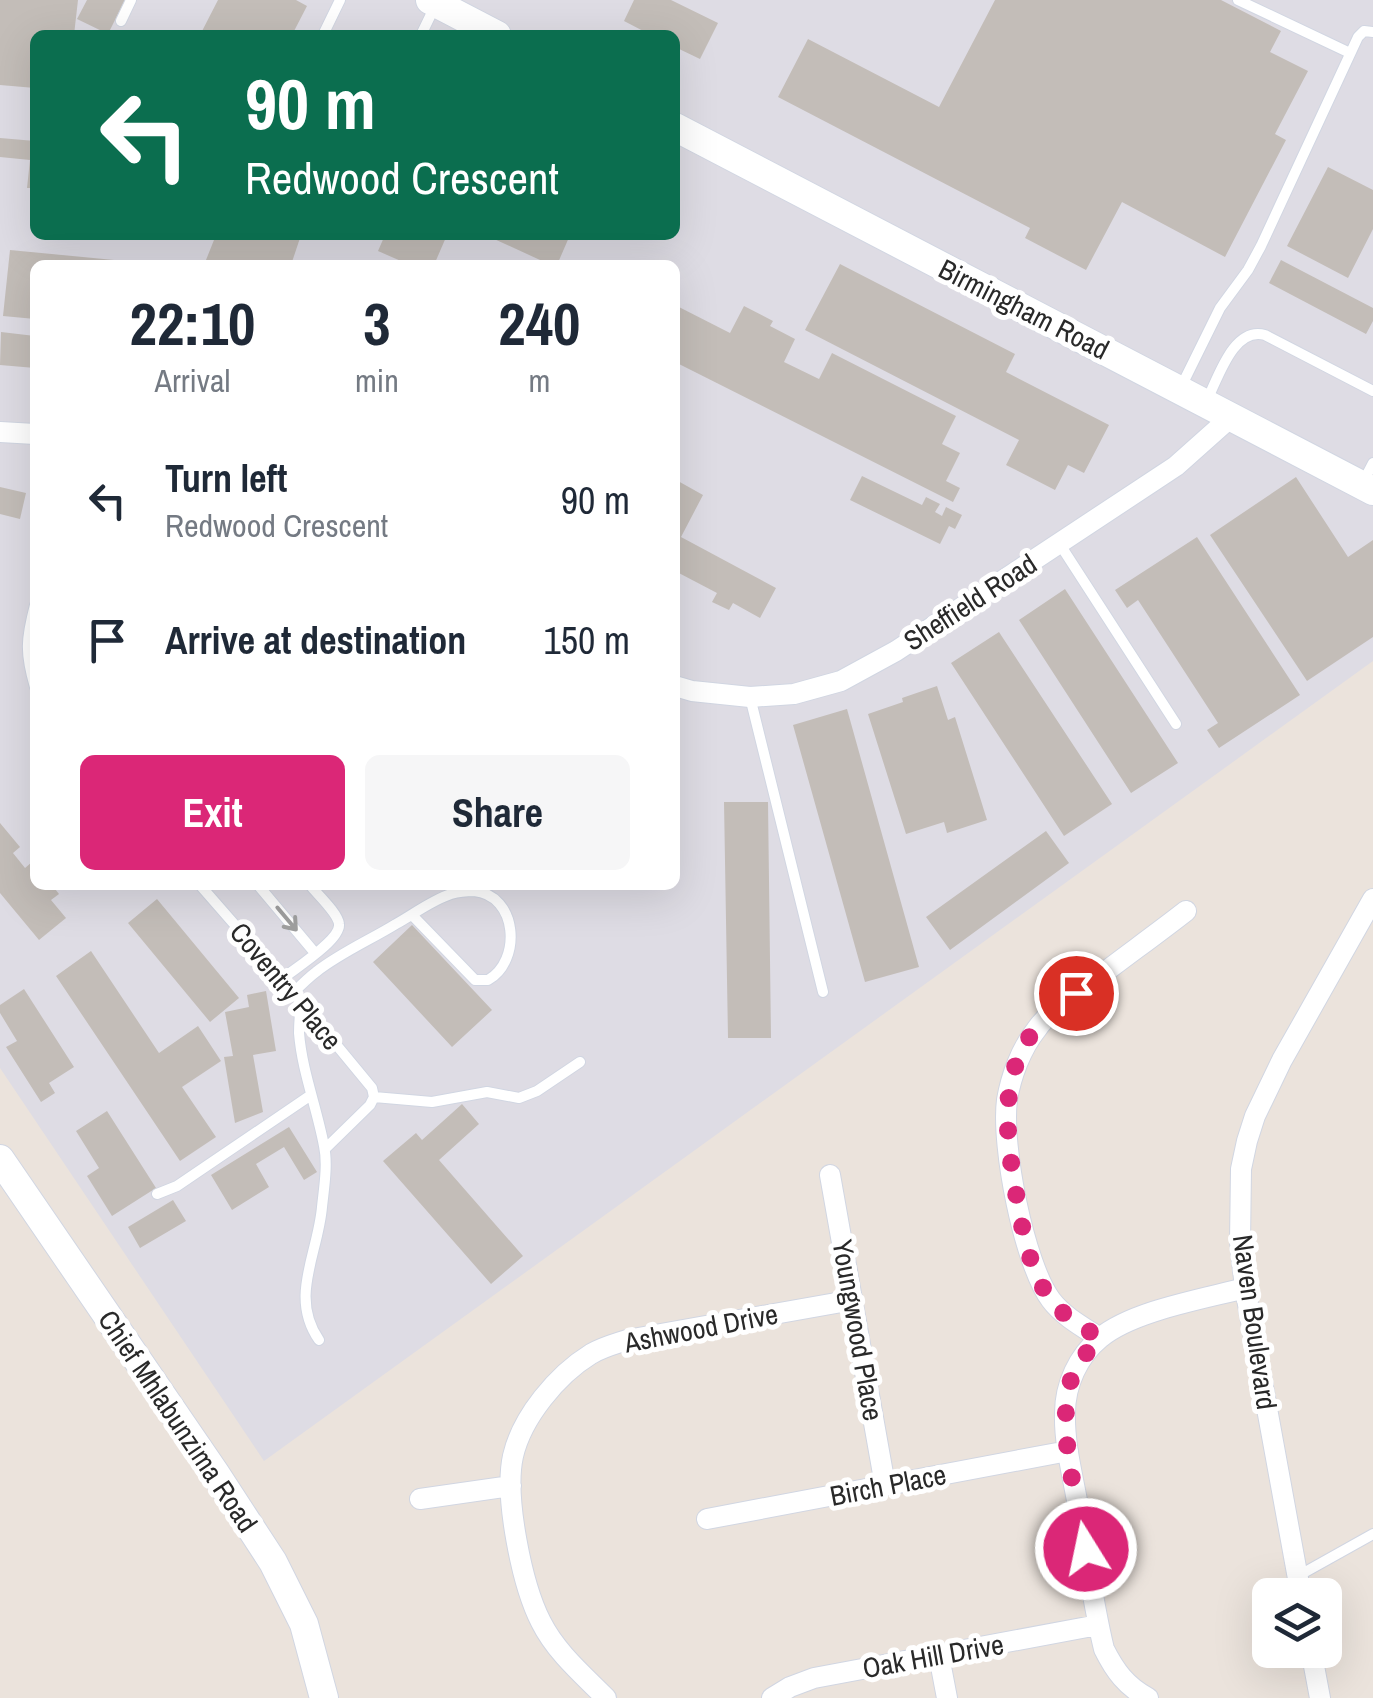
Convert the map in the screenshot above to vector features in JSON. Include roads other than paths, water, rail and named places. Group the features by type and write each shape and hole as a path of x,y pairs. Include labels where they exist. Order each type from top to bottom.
{"street":[{"path":"434,2 487,30"},
{"name":"Birmingham Road","path":"680,131 1231,417 1369,480"},
{"name":"Sheffield Road","path":"680,687 750,697 794,694 842,681 896,651 1176,466 1231,417"},
{"path":"0,432 30,434"},
{"name":"Naven Boulevard","path":"1298,1578 1245,1288 1240,1242 1242,1169 1255,1116 1282,1060 1373,899"},
{"path":"1100,1338 1061,1311 1035,1270 1008,1150 1010,1085 1024,1048 1046,1018 1186,911"},
{"name":"Chief Mhlabunzima Road","path":"0,1158 273,1562 304,1624 324,1698"},
{"name":"Youngwood Place","path":"830,1175 885,1485"},
{"path":"1148,1698 1114,1670 1104,1649 1068,1451 1067,1394 1080,1361 1100,1338 1119,1326 1245,1288"},
{"name":"Ashwood Drive","path":"606,1698 551,1640 535,1610 518,1550 510,1486 514,1452 530,1420 556,1385 590,1354 627,1340 853,1300"},
{"name":"Birch Place","path":"707,1519 1068,1451"},
{"path":"420,1499 510,1486"},
{"name":"Oak Hill Drive","path":"785,1694 814,1678 1098,1626"},
{"path":"939,1656 947,1698"},
{"path":"1312,1668 1313,1697"}],"lane":[{"path":"122,21 131,0"},
{"path":"325,30 340,0"},
{"path":"1238,0 1350,53"},
{"path":"423,30 434,2"},
{"path":"1180,390 1220,308 1248,270 1360,33 1373,32"},
{"path":"1206,403 1236,345 1254,332 1373,391"},
{"path":"1060,544 1176,724"},
{"path":"30,624 26,658 30,671"},
{"path":"750,697 822,992"},
{"name":"Coventry Place","path":"204,890 373,1092"},
{"path":"262,890 315,953"},
{"path":"282,979 333,939 339,925 338,918 314,890"},
{"path":"319,1340 309,1326 305,1289 318,1240 325,1149 299,1032 297,997 316,972 412,915 444,897 457,893 478,892 496,900 504,909 510,928 508,956 502,968 488,980 475,980 412,915"},
{"path":"325,1149 366,1109 373,1092 432,1102 476,1092 519,1098 537,1091 580,1062"},
{"path":"158,1194 177,1186 311,1095"},
{"path":"1310,1578 1373,1534"}]}
